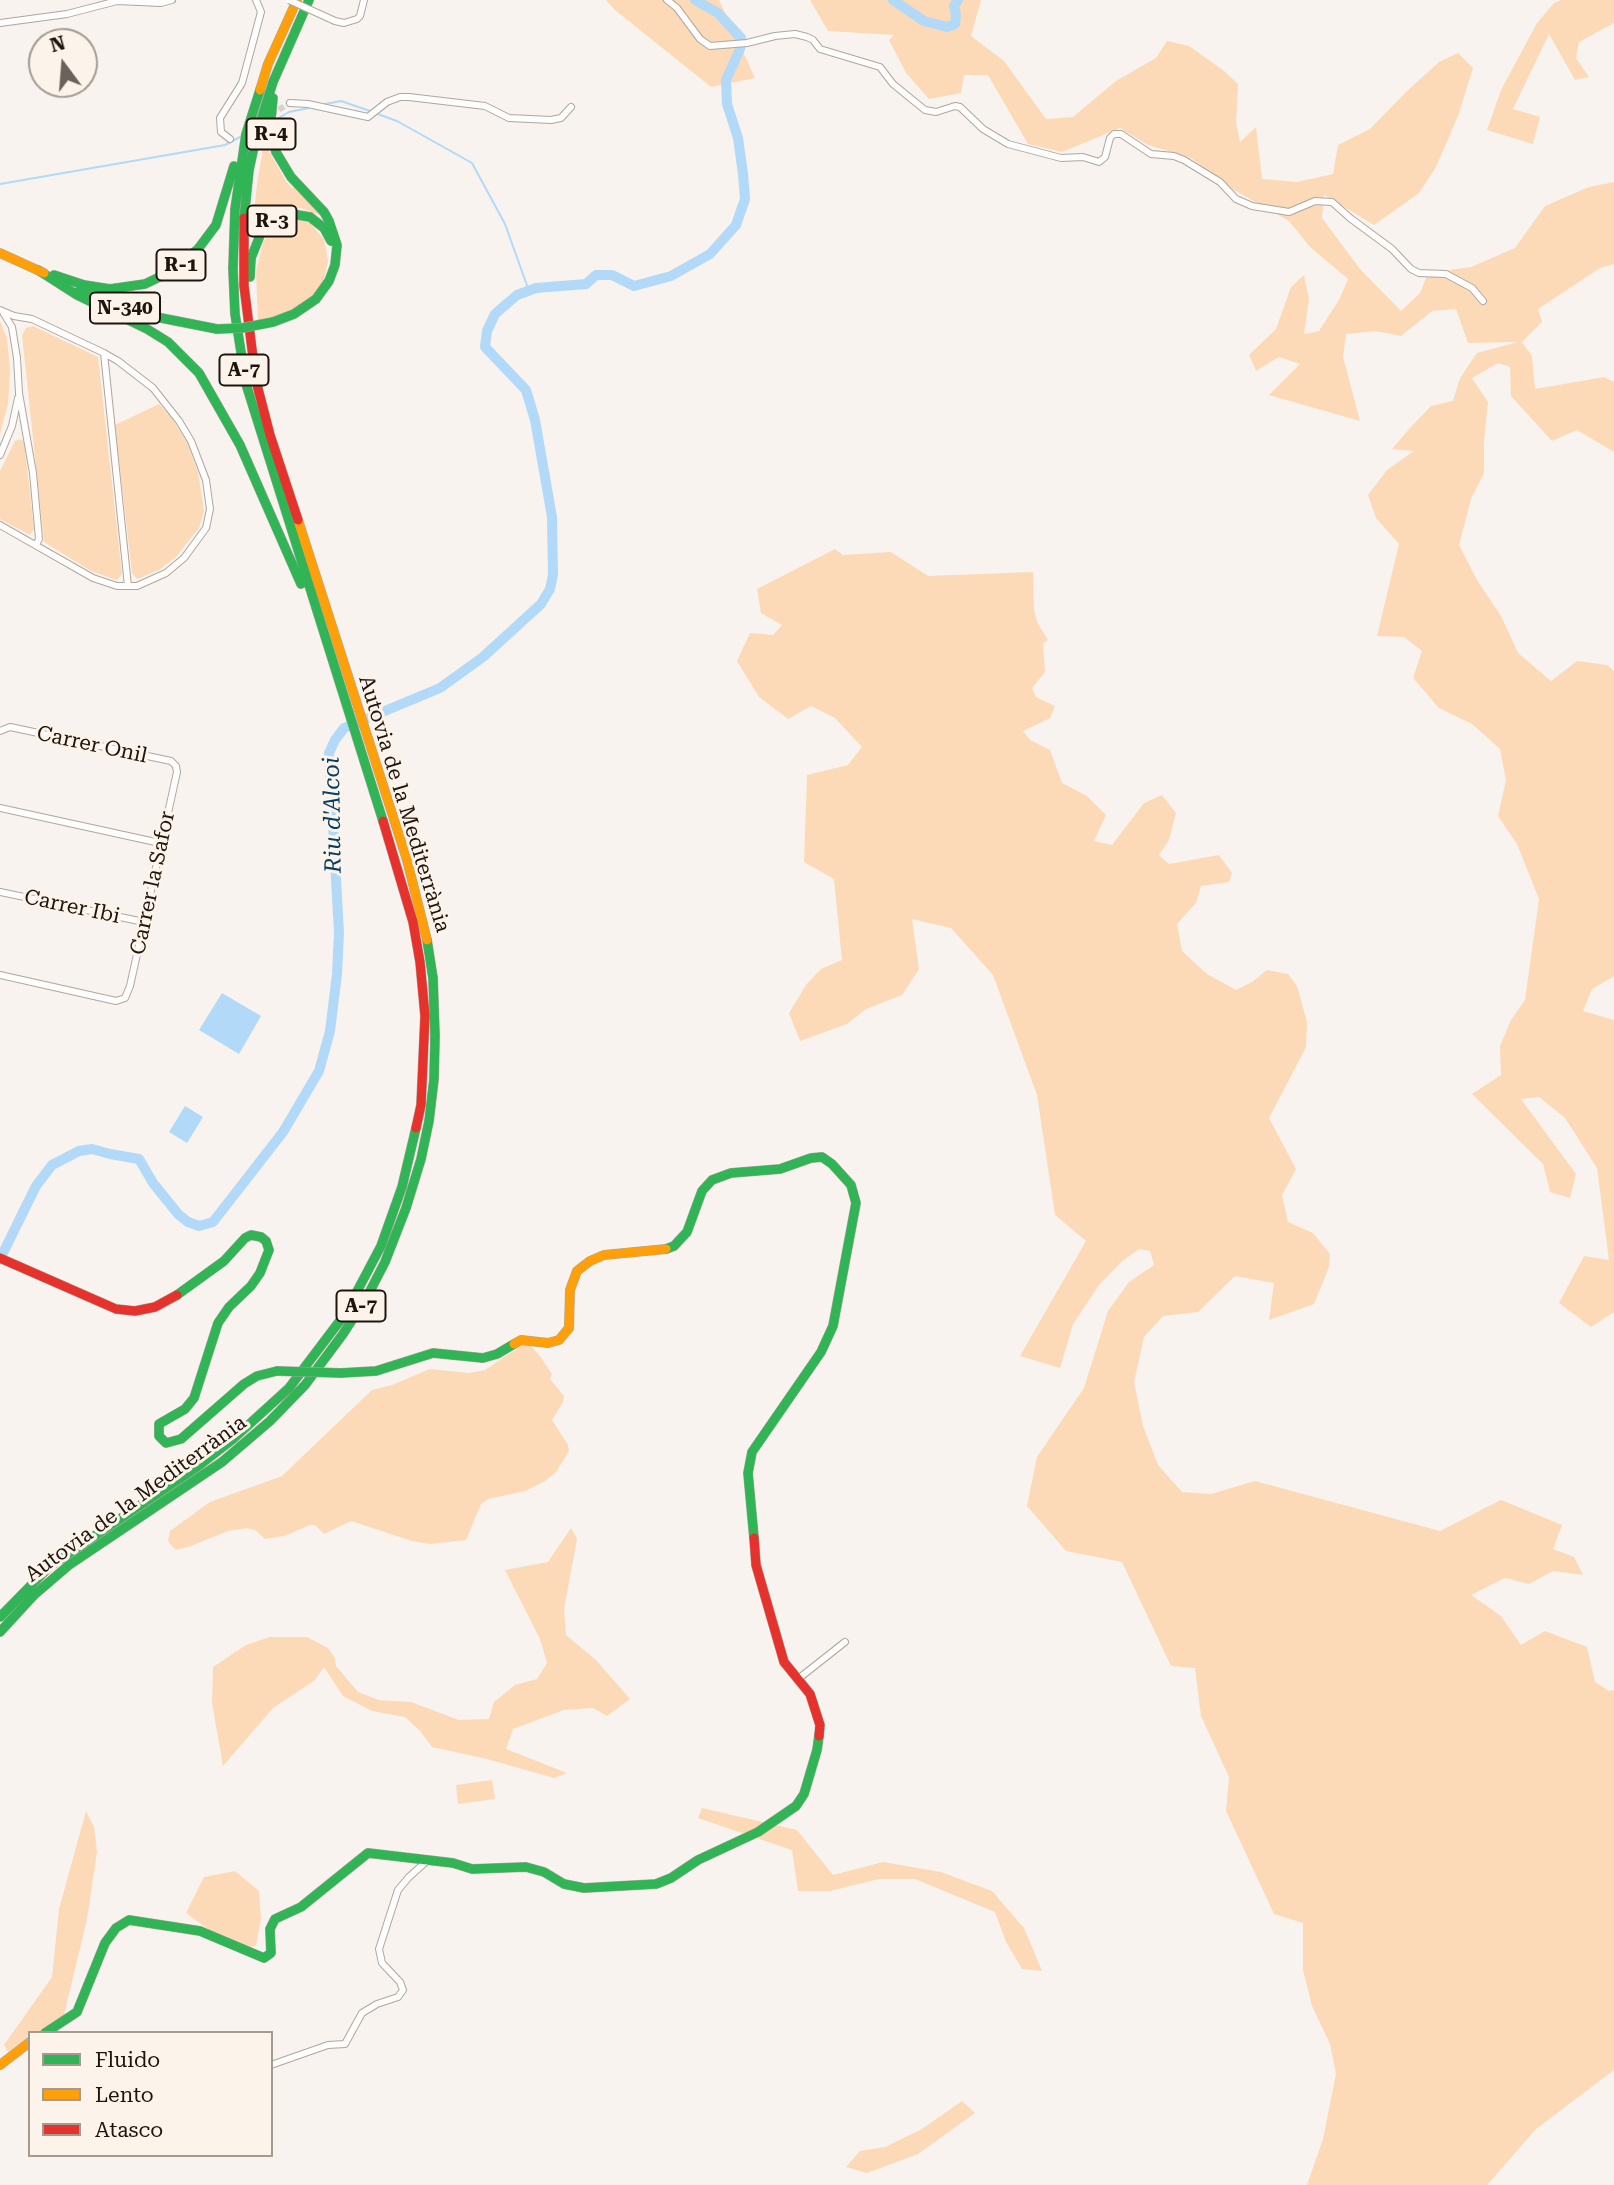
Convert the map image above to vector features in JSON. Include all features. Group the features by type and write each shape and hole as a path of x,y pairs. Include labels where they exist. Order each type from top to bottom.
{"main road":[{"name":"Autovia de la Mediterrània","path":"0,1632 51,1579 112,1534 222,1462 270,1421 327,1358 368,1295 385,1262 406,1208 429,1121 435,1036 433,978 428,944 407,860 313,597 256,421 246,384 236,314 233,269 234,209 246,134 268,64 297,0"},
{"name":"Autovia de la Mediterrània","path":"0,1617 50,1566 197,1467 259,1417 289,1388 345,1314 381,1246 410,1161 421,1105 425,1016 413,922 399,870 334,670 322,644 313,597 256,381 246,311 244,221 249,170 264,108 309,0"},
{"name":"R-4","path":"284,55 282,71 273,96 270,118 272,137 276,152 291,177 330,221 337,245 335,265"},
{"name":"R-1","path":"38,270 84,285 110,289 145,284 173,271 198,249 216,225 246,134"},
{"name":"R-3","path":"246,311 251,258 255,244 273,221 292,214 310,217 329,235 335,265"},
{"name":"N-340","path":"0,253 85,293 141,314 217,329 273,323 294,314 316,299 329,281 335,265"},
{"path":"38,270 76,295 147,328 168,342 199,373 240,445 313,597"},
{"path":"0,1258 103,1305 135,1311 168,1301 224,1261 245,1238 251,1235 266,1241 269,1250 260,1273 218,1323 194,1398 185,1409 159,1424 159,1436 166,1443 181,1439 244,1384 257,1376 277,1371 376,1371 433,1353 483,1358 521,1340 548,1343 559,1340 569,1328 570,1290 578,1271 590,1261 604,1255 660,1251 674,1247 687,1232 702,1191 712,1180 732,1172 780,1169 822,1157 832,1164 850,1185 856,1203 833,1325 821,1352 759,1439 752,1452 748,1471 759,1577 782,1659 813,1700 820,1730 817,1750 800,1801 758,1832 656,1884 588,1889 564,1884 544,1872 526,1867 472,1869 453,1863 374,1853 365,1855 301,1907 275,1919 270,1929 272,1951 264,1958 194,1929 135,1919 126,1921 116,1928 105,1942 77,2012 48,2031"},
{"path":"0,2065 28,2044"}],"street":[{"path":"0,23 68,14 117,1 161,3 172,0"},
{"path":"230,139 222,132 220,118 242,83 261,12 256,0"},
{"path":"289,0 344,23 358,19 364,0"},
{"path":"667,0 677,8 705,43 717,47 775,36 795,34 807,37 820,49 880,67 893,84 925,110 936,112 960,107 983,129 1008,144 1061,158 1083,158 1098,162 1105,157 1110,138 1114,134 1121,134 1151,154 1174,156 1184,160 1220,182 1236,199 1252,206 1289,212 1315,201 1332,202 1392,249 1414,271 1446,274 1472,288 1483,301"},
{"path":"290,103 308,104 368,117 387,102 409,97 485,106 509,118 551,120 561,118 571,107"},
{"path":"0,310 32,320 104,353 153,388 179,421 200,461 210,496 206,528 184,558 156,578 137,586 106,583 93,578 0,525"},
{"path":"0,310 12,327 19,393 33,473 39,539 36,545"},
{"path":"104,353 128,586"},
{"path":"0,455 12,426 19,393"},
{"name":"Carrer Onil","path":"0,731 10,727 174,763"},
{"name":"Carrer la Safor","path":"0,975 121,1000 128,994 177,772 174,763"},
{"path":"0,808 160,843"},
{"name":"Carrer Ibi","path":"0,892 145,922"},
{"path":"798,1679 845,1642"},
{"path":"273,2064 328,2045 345,2044 362,2013 377,2004 398,1997 403,1990 400,1982 382,1963 379,1949 398,1890 428,1860"}],"shaded area":[{"path":"606,0 719,0 755,78 711,87"},
{"path":"810,0 981,0 971,36 1004,61 1046,119 1073,117 1116,81 1156,58 1167,41 1189,46 1238,84 1236,122 1240,142 1256,127 1262,179 1297,182 1333,174 1338,145 1370,129 1439,62 1458,53 1473,68 1458,116 1436,167 1419,193 1374,225 1324,195 1322,218 1360,269 1401,311 1420,293 1428,273 1471,267 1515,248 1545,206 1589,187 1614,182 1614,264 1600,268 1538,309 1542,322 1522,342 1532,356 1535,389 1604,377 1614,382 1614,452 1577,430 1552,441 1511,396 1510,367 1498,363 1472,378 1488,402 1484,473 1471,499 1459,545 1477,580 1501,616 1518,653 1551,681 1577,661 1607,665 1614,671 1614,976 1592,989 1583,1011 1614,1020 1614,1312 1591,1327 1559,1303 1584,1256 1609,1260 1597,1168 1565,1118 1539,1097 1521,1099 1576,1174 1570,1198 1550,1192 1543,1164 1472,1094 1501,1075 1500,1046 1511,1020 1525,1000 1539,899 1517,844 1498,816 1506,780 1500,749 1472,724 1439,708 1413,678 1422,651 1404,637 1377,636 1399,544 1376,518 1368,495 1387,470 1414,451 1392,449 1409,429 1431,406 1453,401 1460,378 1477,353 1518,342 1468,343 1456,309 1432,311 1401,336 1376,331 1346,334 1343,357 1360,421 1269,395 1300,364 1279,357 1256,371 1249,355 1276,329 1291,287 1304,275 1309,299 1304,334 1319,331 1340,298 1348,279 1310,247 1289,221 1234,190 1191,158 1148,145 1120,128 1062,152 1028,144 988,75 964,75 961,93 929,99 906,73 889,40 894,35 828,31"},
{"path":"1561,0 1614,0 1614,23 1579,42 1576,58 1589,77 1575,80 1549,34 1513,109 1540,117 1533,144 1487,130 1501,90 1537,23 1554,3"},
{"path":"264,142 286,181 292,188 296,187 321,216 301,208 283,209 265,217 252,234"},
{"path":"300,220 310,223 324,239 328,261 324,280 309,301 281,316 258,321 256,272 263,242 276,225"},
{"path":"0,321 7,338 10,370 8,404 0,434"},
{"path":"33,326 98,357 122,574 117,580 91,571 44,542 22,335 26,328"},
{"path":"159,404 187,442 198,472 204,511 199,528 176,557 159,570 137,579 132,573 115,425"},
{"path":"20,439 24,442 34,529 30,535 0,519 0,471 15,441"},
{"path":"835,549 843,555 891,552 928,576 1033,572 1034,610 1037,622 1048,640 1043,643 1045,672 1032,688 1036,697 1055,706 1050,718 1023,731 1030,740 1050,750 1062,783 1087,796 1106,815 1094,841 1112,845 1144,803 1162,795 1176,813 1169,840 1159,855 1169,864 1219,855 1232,873 1229,882 1201,886 1196,903 1177,924 1182,951 1207,974 1236,990 1267,970 1288,974 1297,986 1307,1022 1306,1047 1269,1118 1296,1169 1282,1195 1288,1222 1313,1233 1330,1254 1329,1267 1314,1304 1269,1320 1274,1283 1235,1276 1198,1312 1163,1316 1144,1337 1134,1382 1143,1426 1158,1465 1182,1492 1211,1494 1255,1481 1440,1531 1501,1500 1562,1525 1553,1549 1574,1557 1583,1575 1553,1571 1529,1584 1505,1578 1471,1595 1501,1616 1521,1645 1545,1631 1587,1647 1595,1682 1609,1691 1614,1690 1614,2070 1536,2129 1487,2185 1307,2185 1323,2139 1336,2074 1330,2044 1312,2006 1303,1970 1303,1923 1274,1914 1226,1811 1229,1777 1201,1716 1195,1668 1171,1666 1122,1562 1066,1551 1027,1506 1037,1457 1084,1388 1108,1311 1129,1282 1154,1265 1150,1251 1139,1249 1121,1262 1099,1285 1073,1324 1060,1368 1020,1356 1086,1241 1055,1215 1037,1095 993,975 951,928 912,919 919,969 902,995 866,1009 847,1024 800,1041 789,1013 806,985 821,969 842,960 834,879 804,862 807,775 848,765 862,747 835,718 811,706 788,719 759,697 737,661 750,633 773,635 782,625 761,613 757,589"},
{"path":"523,1345 530,1345 540,1356 552,1374 550,1379 564,1396 552,1420 569,1451 556,1472 545,1481 525,1491 488,1499 481,1504 466,1540 430,1544 412,1541 351,1521 324,1534 315,1525 310,1525 284,1536 265,1539 255,1530 247,1528 228,1531 176,1550 170,1544 170,1531 210,1502 282,1476 372,1390 392,1385 430,1369 469,1373 485,1370"},
{"path":"571,1528 577,1539 564,1609 566,1635 596,1660 630,1699 607,1716 593,1708 564,1710 513,1729 506,1749 567,1773 554,1778 432,1747 405,1717 372,1711 343,1696 324,1667 315,1680 273,1708 223,1766 212,1703 213,1667 246,1645 270,1637 307,1637 328,1648 335,1658 336,1666 358,1692 379,1700 411,1702 459,1720 489,1719 494,1702 515,1685 537,1679 547,1663 540,1639 505,1570 548,1562"},
{"path":"492,1780 495,1799 458,1804 456,1785"},
{"path":"702,1808 797,1830 833,1875 883,1862 941,1872 992,1891 1024,1928 1042,1971 1022,1969 1006,1942 995,1912 915,1879 879,1879 830,1891 798,1891 792,1850 698,1818"},
{"path":"86,1811 94,1827 97,1852 87,1919 64,2015 40,2031 28,2031 28,2039 8,2052 4,2045 52,1977 59,1909"},
{"path":"235,1871 259,1891 261,1919 256,1945 239,1952 186,1913 204,1877"},
{"path":"962,2101 975,2113 918,2154 867,2173 846,2167 860,2151 885,2147 922,2129"}],"water":[{"path":"222,993 261,1016 239,1054 199,1030"},
{"path":"185,1106 203,1117 187,1143 169,1132"}],"waterway":[{"name":"Riu d'Alcoi","path":"0,1259 36,1186 52,1165 79,1151 92,1149 139,1159 153,1183 178,1214 199,1226 213,1222 283,1132 319,1071 330,1031 339,933 329,753 335,740 344,728 440,688 483,657 541,604 550,589 553,575 552,517 535,420 526,390 485,347 487,331 495,314 517,295 536,288 586,284 596,275 612,275 634,286 671,276 710,254 736,225 745,199 738,138 727,104 726,80 740,49 741,38 718,13 695,0"},
{"name":"Riu d'Alcoi","path":"893,0 924,21 947,27 955,24 954,6 958,0"},
{"path":"325,104 341,101 370,111"},
{"path":"275,120 289,112 309,108"},
{"path":"375,113 397,121 472,163 505,224 529,291"},
{"path":"0,184 225,145 242,136"}],"tunnel":[{"path":"271,114 290,103"}],"traffic: fast":[{"path":"244,218 249,170 257,133 273,82 309,0"},
{"path":"260,90 246,134 235,209 235,314 246,384 383,821"},
{"path":"273,98 270,128 276,152 291,177 329,221 337,245 335,265"},
{"path":"54,275 84,285 110,289 145,284 172,271 198,249 216,225 234,166"},
{"path":"250,277 251,258 261,233 265,226 281,217 292,214 310,217 324,228 331,241"},
{"path":"273,322 294,314 316,299 329,281 335,265"},
{"path":"38,270 77,295 168,342 199,373 240,445 301,584"},
{"path":"79,291 141,314 217,329"},
{"path":"217,329 242,328 273,322"},
{"path":"0,1632 34,1595 69,1565 222,1462 270,1421 305,1385 368,1295 385,1262 406,1208 429,1121 435,1036 433,978 427,940"},
{"path":"0,1617 50,1566 197,1467 233,1439 289,1388 345,1314 381,1246 402,1187 416,1128"},
{"path":"666,1249 674,1246 687,1232 702,1191 712,1180 731,1173 780,1169 822,1157 851,1185 856,1203 833,1326 821,1352 752,1452 748,1473 754,1538"},
{"path":"177,1295 224,1261 245,1238 251,1235 266,1241 269,1250 260,1273 218,1323 194,1398 185,1409 159,1424 159,1436 166,1443 181,1439 244,1384 257,1376 277,1371"},
{"path":"341,1373 376,1371 433,1353 483,1358 497,1354 514,1344"},
{"path":"277,1371 341,1373"},
{"path":"48,2031 77,2012 105,1943 116,1928 129,1920 200,1931 264,1958 271,1953 270,1929 275,1919 301,1907 368,1853 453,1863 472,1869 526,1867 544,1872 564,1884 584,1888 656,1884 671,1878 698,1860 758,1832 796,1806 804,1794 819,1736"}],"traffic: slow":[{"path":"260,90 268,64 297,0"},
{"path":"0,253 44,273"},
{"path":"298,520 407,860 427,940"},
{"path":"514,1344 521,1340 548,1343 559,1340 569,1328 570,1290 577,1271 590,1261 604,1255 666,1249"},
{"path":"0,2065 28,2044"}],"traffic: jam":[{"path":"244,218 244,286 256,381 270,435 298,520"},
{"path":"383,821 413,922 420,962 425,1016 421,1105 416,1128"},
{"path":"0,1258 116,1309 135,1311 155,1307 177,1295"},
{"path":"754,1538 756,1565 784,1662 810,1694 820,1725 819,1736"}]}
